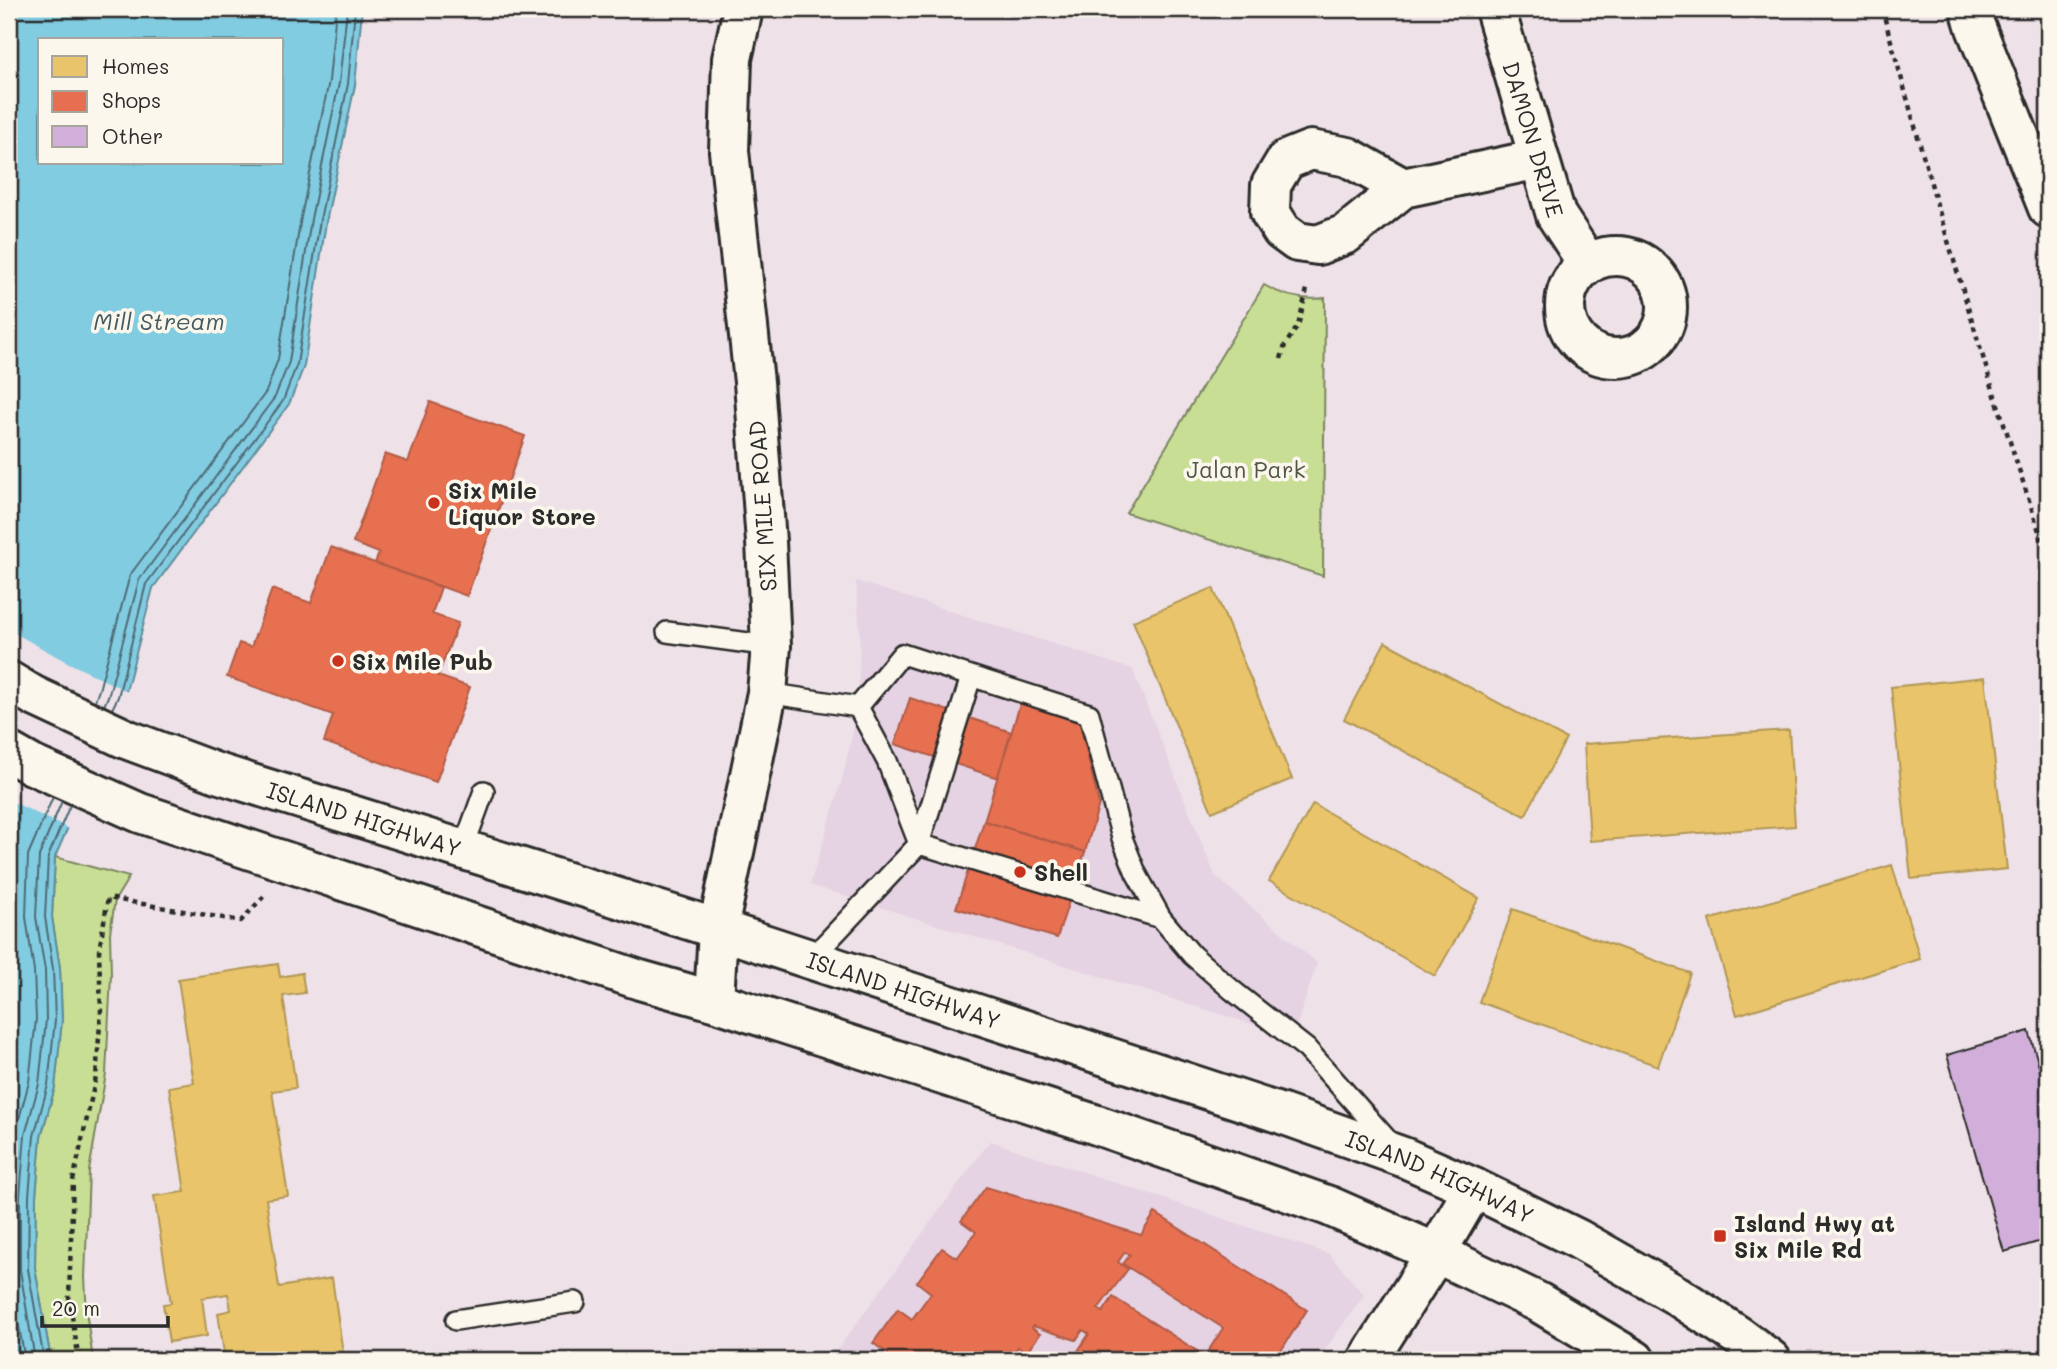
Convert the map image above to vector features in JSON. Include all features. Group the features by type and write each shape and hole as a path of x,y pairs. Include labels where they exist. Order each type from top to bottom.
{"main road":[{"name":"SIX MILE ROAD","path":"714,1001 718,929 767,692 771,646 754,382 729,151 732,60 743,9"},
{"name":"DAMON DRIVE","path":"1495,9 1556,215 1588,264"},
{"path":"1970,9 2048,208"},
{"path":"1403,188 1348,157 1311,150 1286,160 1271,184 1270,212 1282,231 1297,243 1318,245 1346,234 1403,188 1539,159"},
{"name":"ISLAND HIGHWAY","path":"9,681 34,696 126,739 217,773 718,929 1282,1114 1403,1157 1578,1239 1676,1295 1770,1360"},
{"path":"9,752 140,813 198,833 640,980 714,1001 1094,1124 1329,1206 1538,1302 1635,1360"},
{"path":"1368,1360 1474,1188"}],"lane":[{"path":"667,632 771,646"},
{"path":"859,707 902,654 1089,713 1122,838 1136,873 1161,918 1192,955 1231,990 1307,1049 1403,1157"},
{"path":"811,960 919,844 971,677"},
{"path":"767,692 859,707"},
{"path":"859,707 887,761 919,844"},
{"path":"463,849 484,791"},
{"path":"919,844 1161,918"},
{"path":"456,1320 575,1302"}],"path":[{"path":"1882,9 1989,377 2048,559"},
{"path":"1282,359 1285,345 1298,326 1307,293 1311,244"},
{"path":"79,1360 69,1297 73,1181 96,1077 101,1011 99,951 108,898 241,921"}],"shaded area":[{"path":"856,581 1132,669 1215,876 1317,963 1293,1037 810,885 842,780 853,732 859,683 860,632"},
{"path":"990,1141 1329,1254 1364,1295 1317,1360 830,1360"}],"green space":[{"name":"Jalan Park","path":"1264,285 1293,297 1325,298 1323,576 1126,513"},
{"path":"55,857 129,877 115,900 110,933 111,975 106,1074 89,1171 85,1277 93,1360 51,1360 35,1268 36,1196 41,1137 55,1087 62,1020 60,968 52,917"}],"water":[{"name":"Mill Stream","path":"9,9 362,9 355,85 326,222 304,366 289,404 153,588 124,699 55,857 52,917 60,968 62,1020 55,1087 41,1137 36,1196 35,1268 51,1360 9,1360"}],"pier":[{"path":"9,630 130,693 71,830 9,800"}],"building: Homes":[{"path":"1213,588 1292,779 1212,812 1133,621"},
{"path":"1385,642 1566,739 1525,816 1344,719"},
{"path":"1985,677 2007,869 1911,879 1891,687"},
{"path":"1789,730 1795,826 1590,841 1584,744"},
{"path":"1313,804 1479,898 1435,976 1269,881"},
{"path":"1892,865 1920,959 1737,1015 1709,920"},
{"path":"1513,909 1690,973 1658,1066 1479,1002"},
{"path":"278,964 280,977 302,973 305,993 283,996 296,1088 272,1091 288,1196 266,1199 279,1287 332,1278 344,1360 225,1360 218,1313 231,1310 228,1294 202,1298 207,1336 169,1342 163,1304 171,1303 154,1196 185,1192 169,1087 194,1083 178,979"}],"building: Shops":[{"name":"Six Mile Liquor Store","path":"430,402 525,436 467,596 375,563 379,553 353,543 385,454 408,462"},
{"name":"Six Mile Pub","path":"331,547 441,587 432,614 458,623 438,676 470,687 436,782 324,742 333,715 227,677 239,643 251,647 272,589 311,603"},
{"path":"910,698 1011,732 998,778 895,744"},
{"path":"1021,701 1079,720 1099,804 1085,852 984,821"},
{"path":"984,821 1085,852 1057,938 956,908"},
{"path":"986,1187 1141,1235 1155,1213 1307,1310 1275,1360 1072,1360 1089,1334 1083,1330 1076,1340 1033,1326 1040,1334 1026,1353 1018,1347 1008,1360 883,1360 888,1354 873,1343 898,1309 912,1319 931,1293 917,1282 942,1248 957,1258 976,1232 961,1221","holes":["1125,1252 1130,1255 1123,1264 1223,1328 1205,1356 1113,1297 1103,1312 1098,1309 1128,1269 1118,1262"]}],"building: Other":[{"path":"2029,1031 2048,1097 2048,1239 2004,1252 1947,1055"}],"place":[{"name":"Six Mile Liquor Store","path":"434,503"},
{"name":"Six Mile Pub","path":"338,661"},
{"name":"Shell","path":"1020,872"},
{"name":"Island Hwy at Six Mile Rd","path":"1720,1236"}]}
